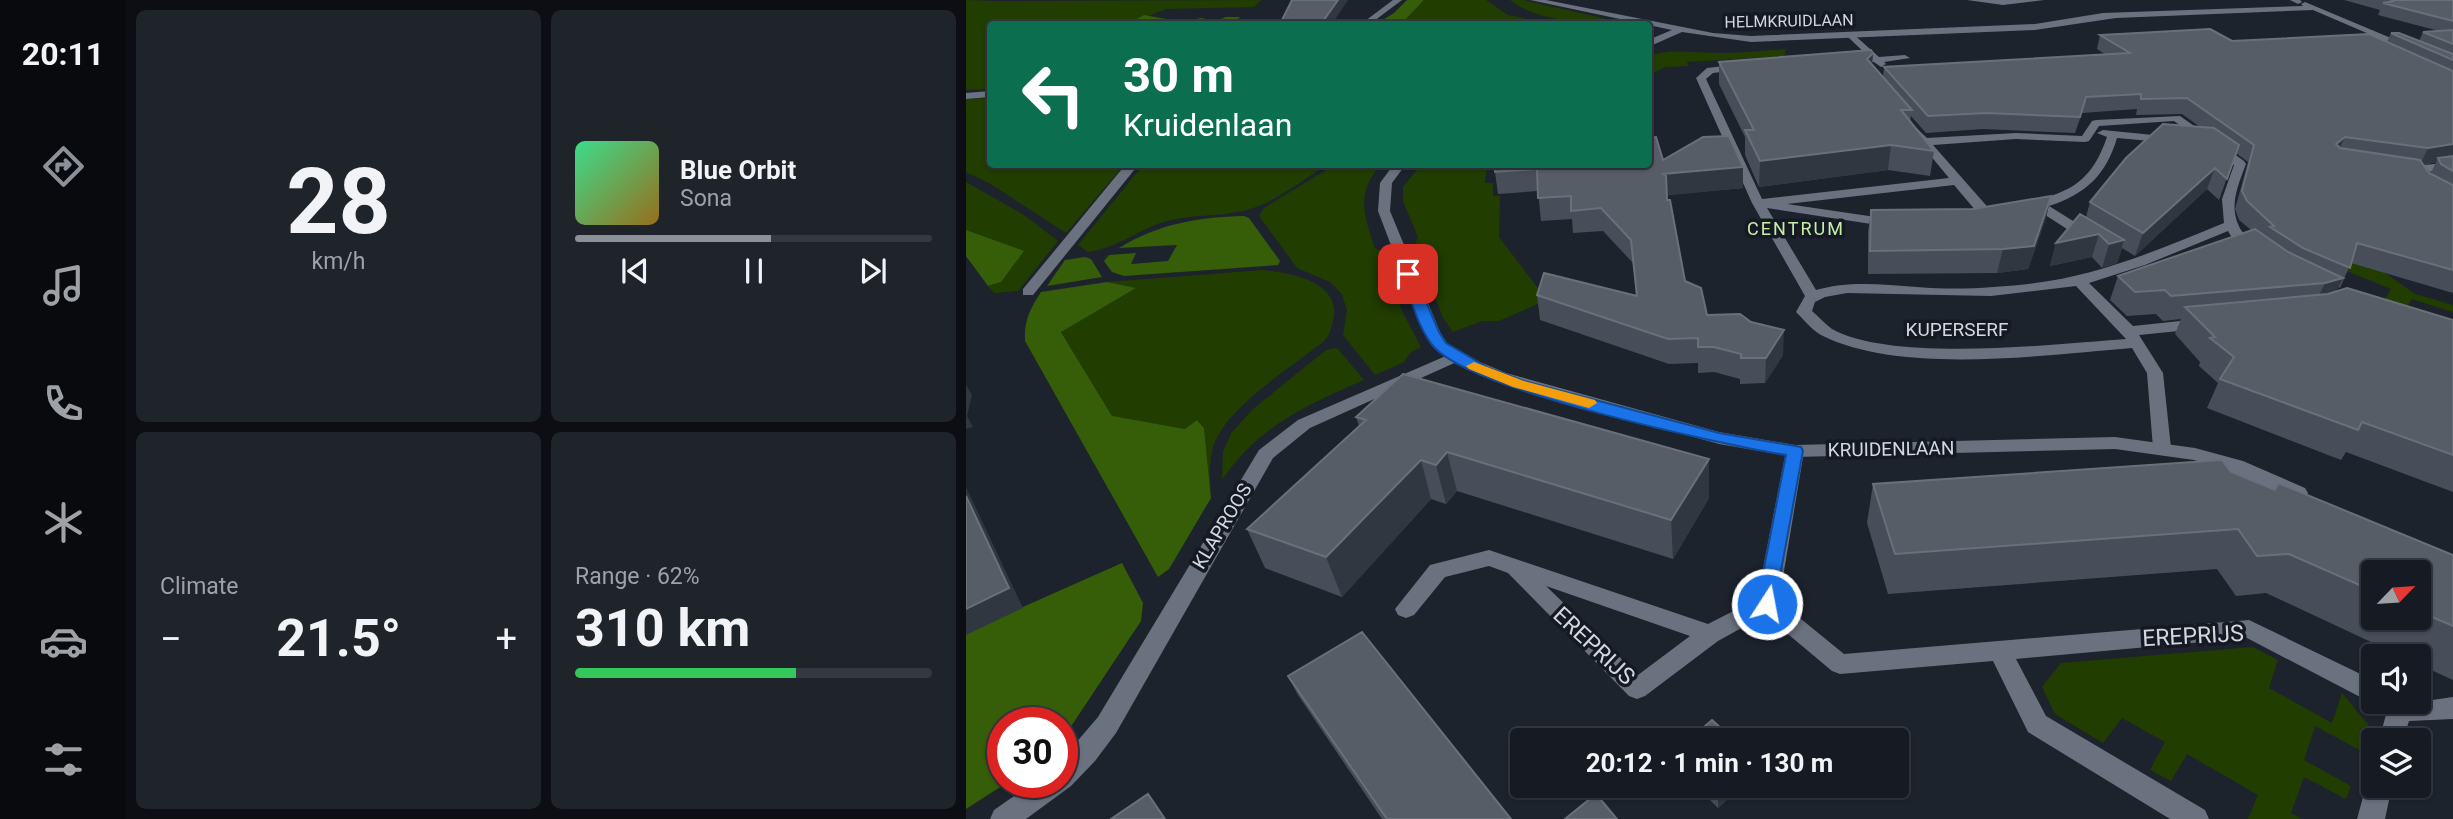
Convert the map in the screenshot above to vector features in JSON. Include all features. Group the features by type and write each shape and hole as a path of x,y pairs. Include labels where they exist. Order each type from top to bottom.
{"street":[{"path":"1369,21 1398,0"},
{"name":"HELMKRUIDLAAN","path":"1534,0 1623,21"},
{"path":"1971,0 2012,4 2040,0"},
{"path":"2296,1 2453,64"},
{"name":"HELMKRUIDLAAN","path":"2173,13 2296,1"},
{"name":"HELMKRUIDLAAN","path":"1653,28 1743,39 2056,25 2114,16 2313,8"},
{"path":"1652,42 1680,30"},
{"path":"1851,34 1887,74"},
{"path":"2360,39 2385,37"},
{"path":"1838,62 1905,58"},
{"name":"KUPERSERF","path":"1760,66 1716,69 1704,73 1701,78 1758,203 1813,297"},
{"path":"966,96 987,94"},
{"path":"2087,136 2096,123 2176,118 2240,164 2225,208 2230,225 2245,241"},
{"path":"1907,121 1956,181 1998,213"},
{"path":"1924,142 2016,136 2113,134 2211,143"},
{"path":"1965,218 2054,201 2085,185 2105,164 2113,134"},
{"path":"2087,136 2108,151"},
{"path":"2406,169 2421,173 2453,166"},
{"path":"1028,292 1130,168"},
{"name":"KRUIDENLAAN","path":"1397,168 1386,183 1384,211 1432,332 1441,346 1455,356 1519,384 1719,439 1795,451 2115,443 2162,447 2236,466 2315,500"},
{"path":"2421,173 2420,181 2453,201"},
{"path":"1758,203 1956,181"},
{"path":"1758,203 1902,222"},
{"path":"2039,205 2134,265"},
{"name":"KUPERSERF","path":"2220,322 2134,337 1978,353 1884,348 1837,336 1815,325 1804,312 1813,297 1853,289 1969,292 2079,281 2134,265 2230,225"},
{"path":"2079,281 2134,337 2155,373 2162,447"},
{"name":"KLAPROOS","path":"1078,761 1107,725 1266,454 1304,424 1455,356"},
{"path":"1767,604 1795,451"},
{"name":"EREPRIJS","path":"1406,609 1438,571 1489,558 1517,570 1710,634"},
{"name":"EREPRIJS","path":"1517,570 1637,689 1710,634 1767,604 1840,664 2249,629 2361,686"},
{"path":"2000,651 2036,724 2195,819"},
{"path":"2431,710 2453,708"},
{"path":"1004,819 1034,798"},
{"path":"2371,819 2376,798"}],"green space":[{"path":"966,0 1261,0 1254,7 1166,9 1136,21 987,21 987,89 966,90"},
{"path":"1407,0 1424,0 1406,21 1381,21"},
{"path":"1424,0 1486,0 1508,15 1536,21 1406,21"},
{"path":"1510,0 1523,0 1615,21 1567,21 1521,7"},
{"path":"1144,15 1177,21 1133,21"},
{"path":"1226,17 1241,17 1234,21 1216,21"},
{"path":"1201,18 1216,21 1187,21"},
{"path":"1786,49 1784,56 1687,62 1688,66 1665,67 1652,74 1652,55 1675,52 1736,53"},
{"path":"987,98 987,168 1121,168 1066,233 989,183 966,172 966,99"},
{"path":"1141,168 1322,168 1276,198 1254,208 1163,222 1098,250 1088,252 1078,245"},
{"path":"1329,168 1379,168 1365,195 1365,215 1375,248 1383,252 1401,309 1421,347 1411,352 1404,362 1375,375 1343,335 1347,310 1342,294 1330,282 1297,268 1259,216 1264,208"},
{"path":"1419,168 1487,168 1485,183 1493,183 1493,196 1500,196 1499,237 1547,300 1499,321 1482,321 1453,332 1443,318 1415,245 1418,237 1403,201 1403,187"},
{"path":"2247,175 2415,294 2453,305 2453,312 2412,299 2404,311 2382,304 2391,289 2327,263"},
{"path":"966,182 1024,215 1058,241 1018,291 994,293 988,286 1001,282 980,236 966,230"},
{"path":"1244,216 1249,218 1280,261 1278,265 1124,276 1112,272 1104,261 1109,255 1136,253 1131,264 1168,261 1177,245 1119,248 1149,233 1179,223"},
{"path":"966,230 1024,251 1001,282 988,286 966,256"},
{"path":"1085,257 1091,259 1102,277 1047,286 1065,260"},
{"path":"1263,270 1300,277 1323,289 1334,308 1333,321 1324,341 1247,401 1222,429 1211,457 1211,498 1204,428 1198,420 1185,429 1112,417 1061,331 1135,288 1107,282"},
{"path":"1107,282 1136,288 1061,332 1112,416 1185,429 1197,420 1204,428 1211,498 1169,569 1158,577 1025,341 1028,315 1041,292"},
{"path":"1337,348 1364,380 1285,419 1252,445 1222,480 1223,451 1232,432 1253,409 1326,350"},
{"path":"1122,563 1143,603 1141,621 1078,716 1078,707 987,707 987,796 966,809 966,632"},
{"path":"2253,647 2278,660 2269,688 2332,723 2342,693 2371,728 2361,728 2361,751 2315,726 2304,760 2351,786 2346,799 2304,777 2291,813 2302,819 2248,819 2258,795 2187,754 2171,781 2150,770 2165,742 2122,718 2103,743 2055,714 2042,687 2061,663"}],"building":[{"path":"1292,0 1338,0 1323,21 1282,21"},
{"path":"2390,0 2453,0 2453,21 2383,3 2394,1"},
{"path":"2210,29 2232,41 2369,34 2453,71 2453,144 2428,148 2345,137 2336,144 2340,148 2420,160 2429,173 2453,185 2453,270 2357,243 2350,268 2303,248 2270,227 2274,226 2247,201 2242,191 2254,145 2187,98 2141,99 2141,94 2086,97 2080,117 1986,113 1928,116 1884,67 2130,53 2100,35"},
{"path":"2453,30 2453,44 2423,32"},
{"path":"2391,33 2399,33 2453,54 2453,60"},
{"path":"1871,50 1873,53 1867,59 1912,110 1901,110 1934,151 1891,145 1760,161 1745,130 1754,130 1719,62"},
{"path":"2163,124 2214,128 2239,145 2227,179 2215,168 2143,233 2090,202 2126,158"},
{"path":"1729,136 1743,167 1662,174 1666,175 1667,200 1670,200 1685,281 1701,288 1707,315 1740,314 1751,322 1784,330 1766,358 1741,358 1741,354 1714,347 1698,347 1698,338 1668,339 1537,295 1544,273 1637,296 1631,240 1601,208 1571,211 1571,196 1538,198 1537,169 1495,172 1495,168 1652,168 1652,138 1656,137 1663,160 1703,137"},
{"path":"2453,156 2453,171 2441,164 2438,158"},
{"path":"2051,196 2034,246 1870,251 1871,210 1973,209"},
{"path":"2080,214 2124,240 2109,244 2099,234 2056,243"},
{"path":"2255,229 2288,252 2343,278 2325,283 2171,296 2165,290 2135,292 2118,276"},
{"path":"2347,288 2453,320 2453,455 2362,422 2358,430 2220,379 2234,357 2210,338 2215,337 2185,307 2328,294"},
{"path":"1403,374 1709,459 1671,520 1447,452 1436,465 1421,460 1326,557 1247,529 1366,420 1356,417"},
{"path":"2222,460 2231,472 2275,490 2278,483 2453,555 2453,626 2431,617 2431,560 2361,560 2361,586 2289,554 2257,556 2238,529 1895,554 1873,484"},
{"path":"966,496 1009,588 966,609"},
{"path":"1362,632 1511,819 1387,819 1288,676"},
{"path":"1712,720 1721,728 1703,728"},
{"path":"1148,794 1165,819 1111,819"},
{"path":"1591,798 1599,798 1617,819 1565,819"}],"slow traffic":[{"path":"1474,366 1519,384 1589,403"}],"district":[{"name":"CENTRUM","path":"1796,228"}],"route":[{"path":"1408,274 1424,316 1441,346 1484,371 1519,384 1719,439 1795,451 1767,604"}]}
